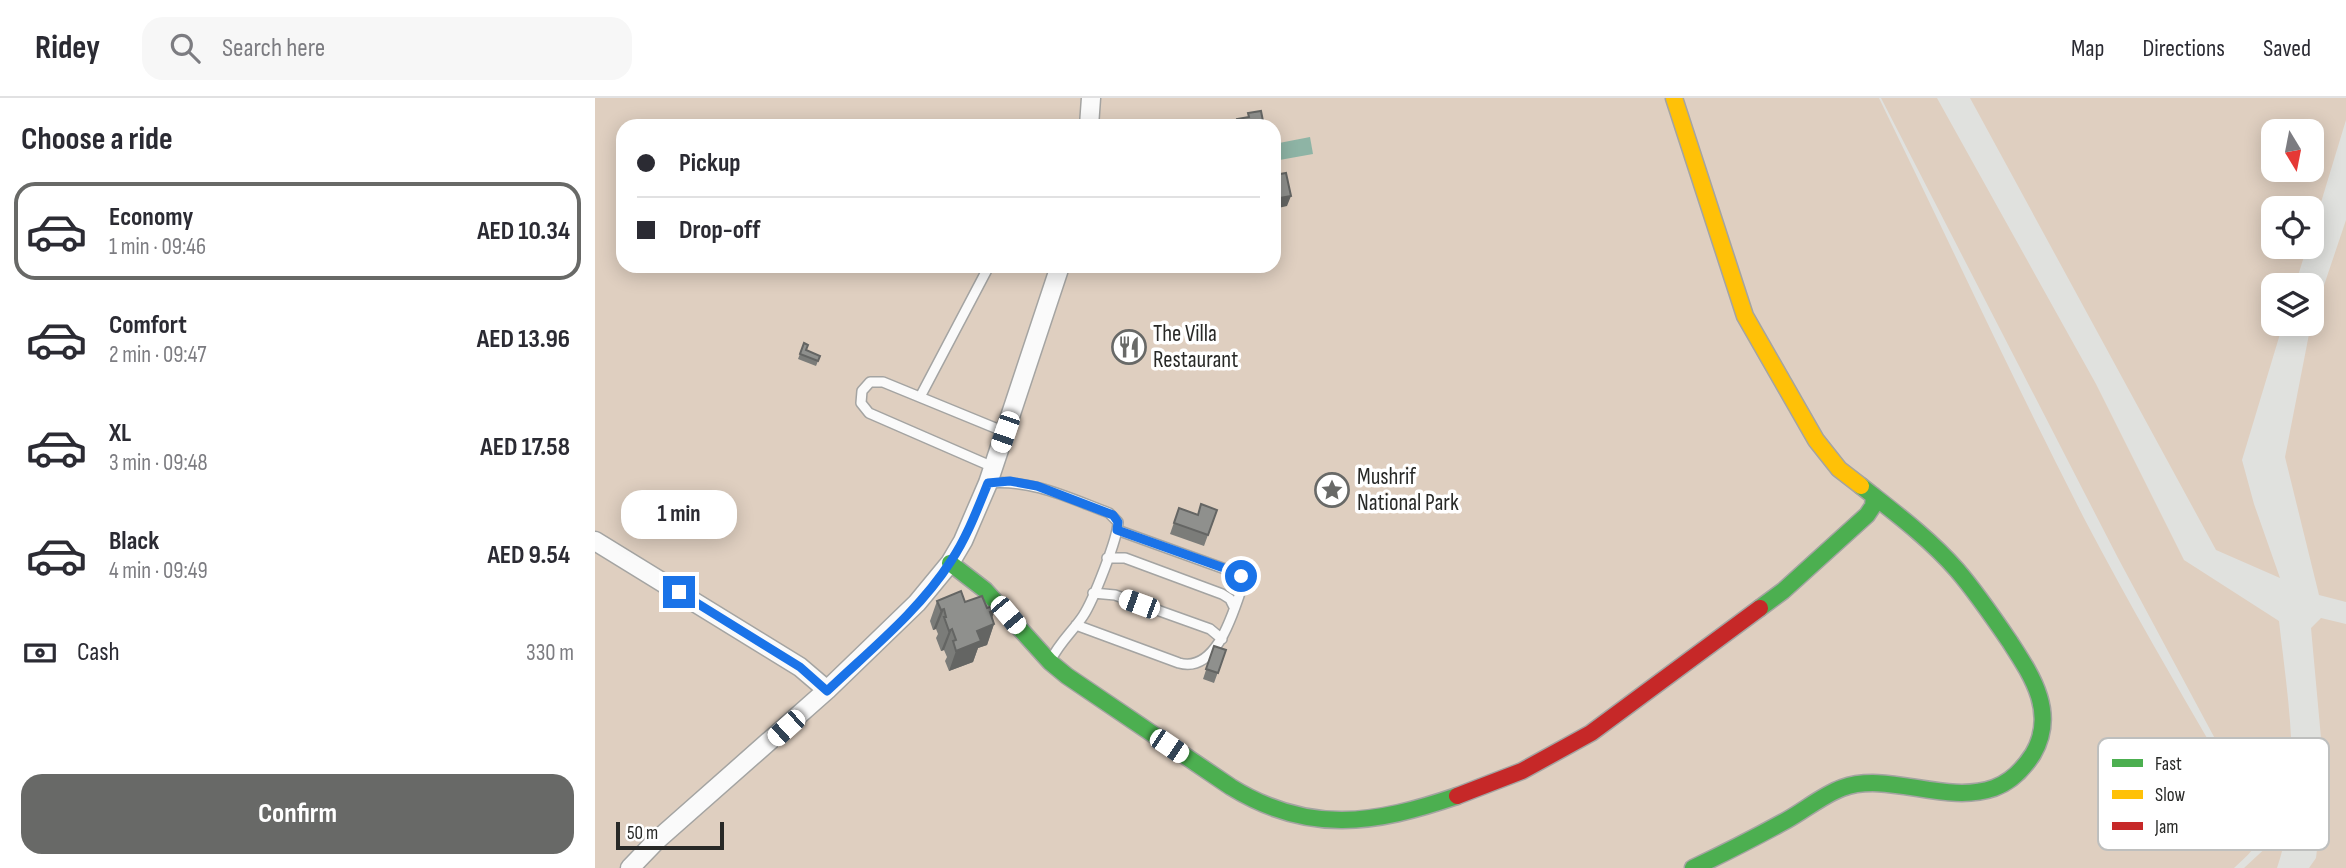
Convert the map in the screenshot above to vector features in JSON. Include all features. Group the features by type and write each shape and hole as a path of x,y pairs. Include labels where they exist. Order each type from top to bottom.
{"street":[{"path":"1090,119 1091,98"},
{"path":"1674,98 1736,292 1751,328 1822,451 1839,469 1915,528 1956,569 1991,614 2029,672 2038,689 2043,708 2037,747 2027,764 1996,787 1958,793 1868,783 1842,788 1742,845 1693,868"},
{"path":"631,868 656,841 827,691 917,603 950,563 963,541 990,475 1058,273"},
{"path":"950,563 993,598 1050,662 1086,690 1249,799 1308,819 1340,821 1371,818 1438,803 1495,784 1528,770 1591,733 1801,576 1867,515 1873,506 1874,496"},
{"path":"595,541 800,667 827,691"}],"lane":[{"path":"920,397 985,273"},
{"path":"1005,432 876,381 865,386 860,397 861,404 869,413 990,475 1037,486 1113,515 1118,522 1117,530 1085,614 1061,643 1050,662"},
{"path":"1076,625 1185,664 1200,661 1222,639 1243,584 1239,574 1117,530"},
{"path":"1107,558 1125,558 1222,594 1230,599 1234,607"},
{"path":"1093,593 1115,595 1210,629 1222,639"}],"shaded area":[{"name":"Mushrif National Park","path":"595,98 1879,98 2086,522 2207,738 2098,738 2098,850 2252,850 2234,868 595,868"},
{"path":"1881,98 1937,98 2096,384 2184,560 2279,621 2291,738 2215,738 2118,558"},
{"path":"1970,98 2346,98 2346,120 2323,196 2261,196 2261,259 2303,259 2299,273 2261,273 2261,336 2279,336 2242,460 2280,578 2216,550"},
{"path":"1310,137 1313,154 1281,160 1281,143"},
{"path":"2346,220 2346,602 2319,595 2285,457 2309,336 2324,336 2324,285"},
{"path":"2321,618 2346,624 2346,868 2309,868 2316,858 2317,850 2329,850 2329,738 2321,738 2311,628"},
{"path":"2263,850 2282,850 2277,868 2244,868"}],"building":[{"path":"1261,111 1263,119 1237,119 1249,117 1248,113"},
{"path":"1286,173 1291,196 1281,198 1281,174"},
{"path":"804,343 808,345 806,350 820,356 818,361 800,354"},
{"path":"1201,504 1217,510 1208,535 1174,523 1179,508 1198,515"},
{"path":"961,591 965,602 982,596 987,608 993,606 995,610 990,612 994,624 977,631 981,641 956,651 952,629 949,631 944,609 941,610 937,601"},
{"path":"1214,646 1226,650 1218,673 1206,669"}],"traffic: fast":[{"path":"1693,868 1842,788 1878,783 1956,793 1994,788 2021,769 2033,754 2040,739 2043,724 2039,695 2026,668 1991,614 1964,578 1935,547 1861,486"},
{"path":"1760,608 1783,591 1867,515 1873,506 1874,496"},
{"path":"950,563 985,590 1050,662 1067,676 1231,787 1260,802 1288,813 1343,820 1398,813 1457,796"}],"traffic: slow":[{"path":"1674,98 1745,316 1816,440 1839,469 1861,486"}],"traffic: jam":[{"path":"1457,796 1522,771 1591,733 1760,608"}],"place":[{"name":"The Villa Restaurant","path":"1129,347"},
{"name":"Mushrif National Park","path":"1332,490"}],"route":[{"path":"679,592 800,667 827,691 905,616 940,577 963,541 988,483 1010,481 1037,486 1113,515 1118,522 1117,530 1241,576"}]}
